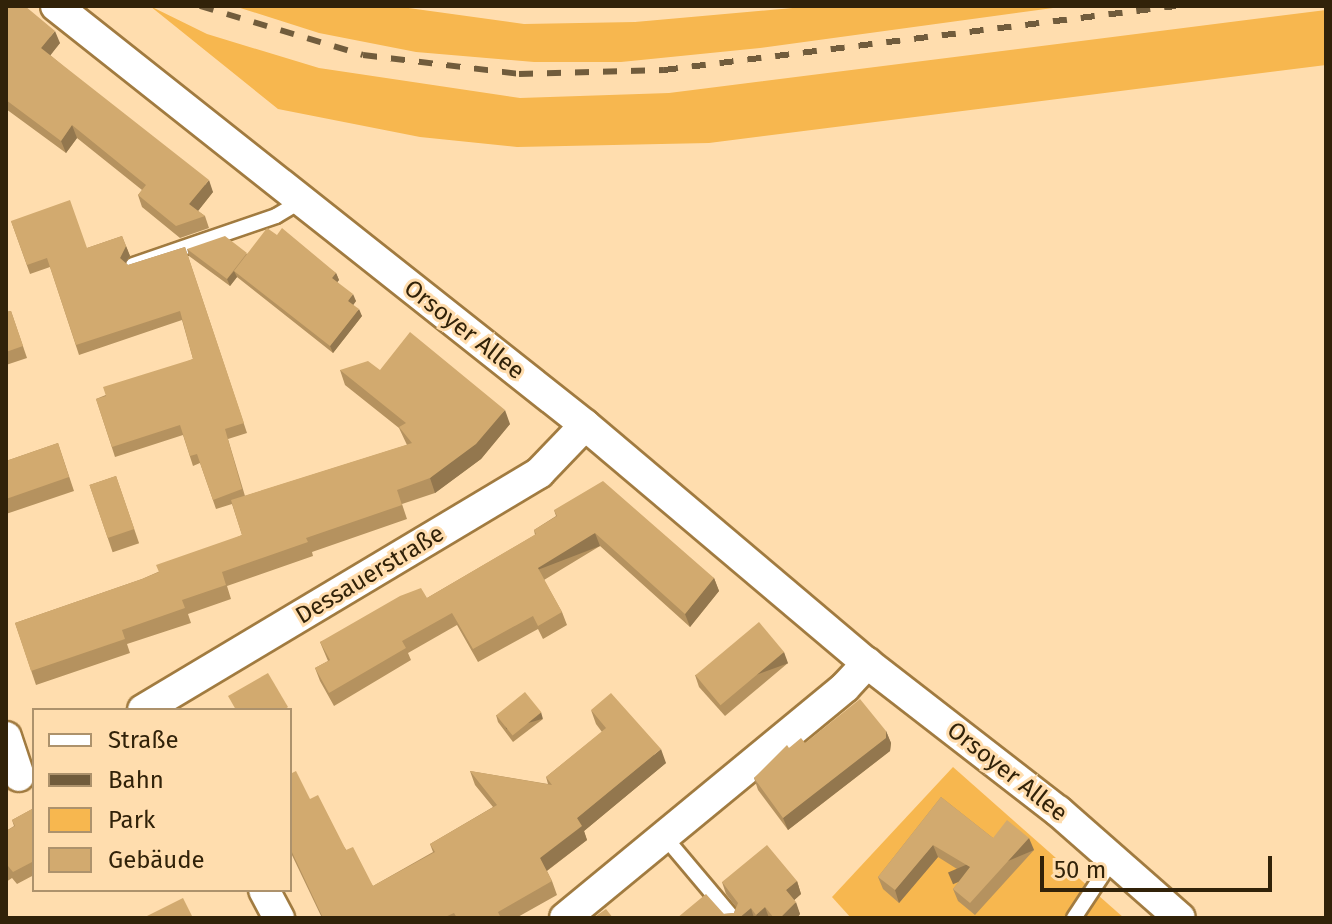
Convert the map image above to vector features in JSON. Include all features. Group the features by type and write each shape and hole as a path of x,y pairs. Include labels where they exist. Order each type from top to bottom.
{"street":[{"name":"Orsoyer Allee","path":"56,6 585,425 867,663 1113,859 1180,918"},
{"name":"Dessauerstraße","path":"158,706 539,473 585,425"},
{"path":"565,918 845,687 867,663"},
{"path":"6,737 20,776"},
{"path":"265,892 279,918"}],"lane":[{"path":"133,265 276,216 301,201"},
{"path":"664,836 733,918"},
{"path":"1074,918 1113,859"}],"green space":[{"path":"150,6 207,34 319,68 520,98 669,93 1326,10 1326,65 709,143 517,147 420,137 278,109"},
{"path":"234,6 394,6 524,24 635,22 815,6 1068,6 760,48 621,62 534,62 416,52 319,33"},
{"path":"953,767 1124,918 851,918 832,897"}],"building":[{"path":"6,6 25,6 55,31 41,48 209,180 189,204 205,216 176,226 138,195 146,185 72,125 61,141 6,100"},
{"path":"70,200 87,248 122,236 126,246 120,258 128,265 185,247 244,423 225,429 242,489 213,500 197,454 190,456 180,425 112,447 96,399 106,396 103,387 193,359 180,311 76,345 47,258 27,265 11,221"},
{"path":"267,228 277,235 282,228 336,273 332,278 353,294 348,301 359,309 330,346 234,271"},
{"path":"225,236 247,253 227,279 187,249"},
{"path":"11,311 23,346 6,352 6,312"},
{"path":"410,332 505,410 476,444 430,478 397,490 402,505 306,538 308,542 222,572 226,585 182,600 185,608 122,630 125,639 31,671 15,623 142,579 159,572 156,565 242,535 231,500 412,443 399,427 406,423 340,370 368,361 380,370"},
{"path":"58,443 69,477 6,499 6,461"},
{"path":"116,476 134,529 108,538 90,485"},
{"path":"603,481 714,578 685,614 595,533 538,568 562,612 538,626 533,616 473,649 452,613 402,641 406,648 329,693 315,668 330,660 320,642 400,596 421,588 427,598 536,534 534,530 557,516 554,510"},
{"path":"759,622 784,652 720,705 695,675"},
{"path":"268,673 288,707 235,708 228,696"},
{"path":"525,692 541,712 513,735 496,715"},
{"path":"611,693 661,749 577,818 582,826 540,858 552,881 498,912 501,918 457,918 454,913 443,918 323,918 292,852 292,773 296,771 310,799 318,795 346,850 353,847 373,886 435,852 430,844 497,805 470,771 552,785 546,777 606,728 591,710"},
{"path":"860,699 886,731 886,738 783,818 754,778 787,745 789,748 801,738 805,743"},
{"path":"941,797 993,838 1007,820 1029,838 970,903 953,889 970,867 933,845 895,890 878,877"},
{"path":"32,809 32,862 13,872 6,867 6,831 15,826 12,820"},
{"path":"767,845 797,881 786,890 796,902 780,918 774,918 765,907 756,915 751,908 739,918 677,918 706,894 724,914 734,913 738,903 722,882"},
{"path":"183,898 193,918 143,918"},
{"path":"606,909 613,918 593,918"}],"railway":[{"path":"200,6 363,55 519,74 664,70 1176,6"}]}
